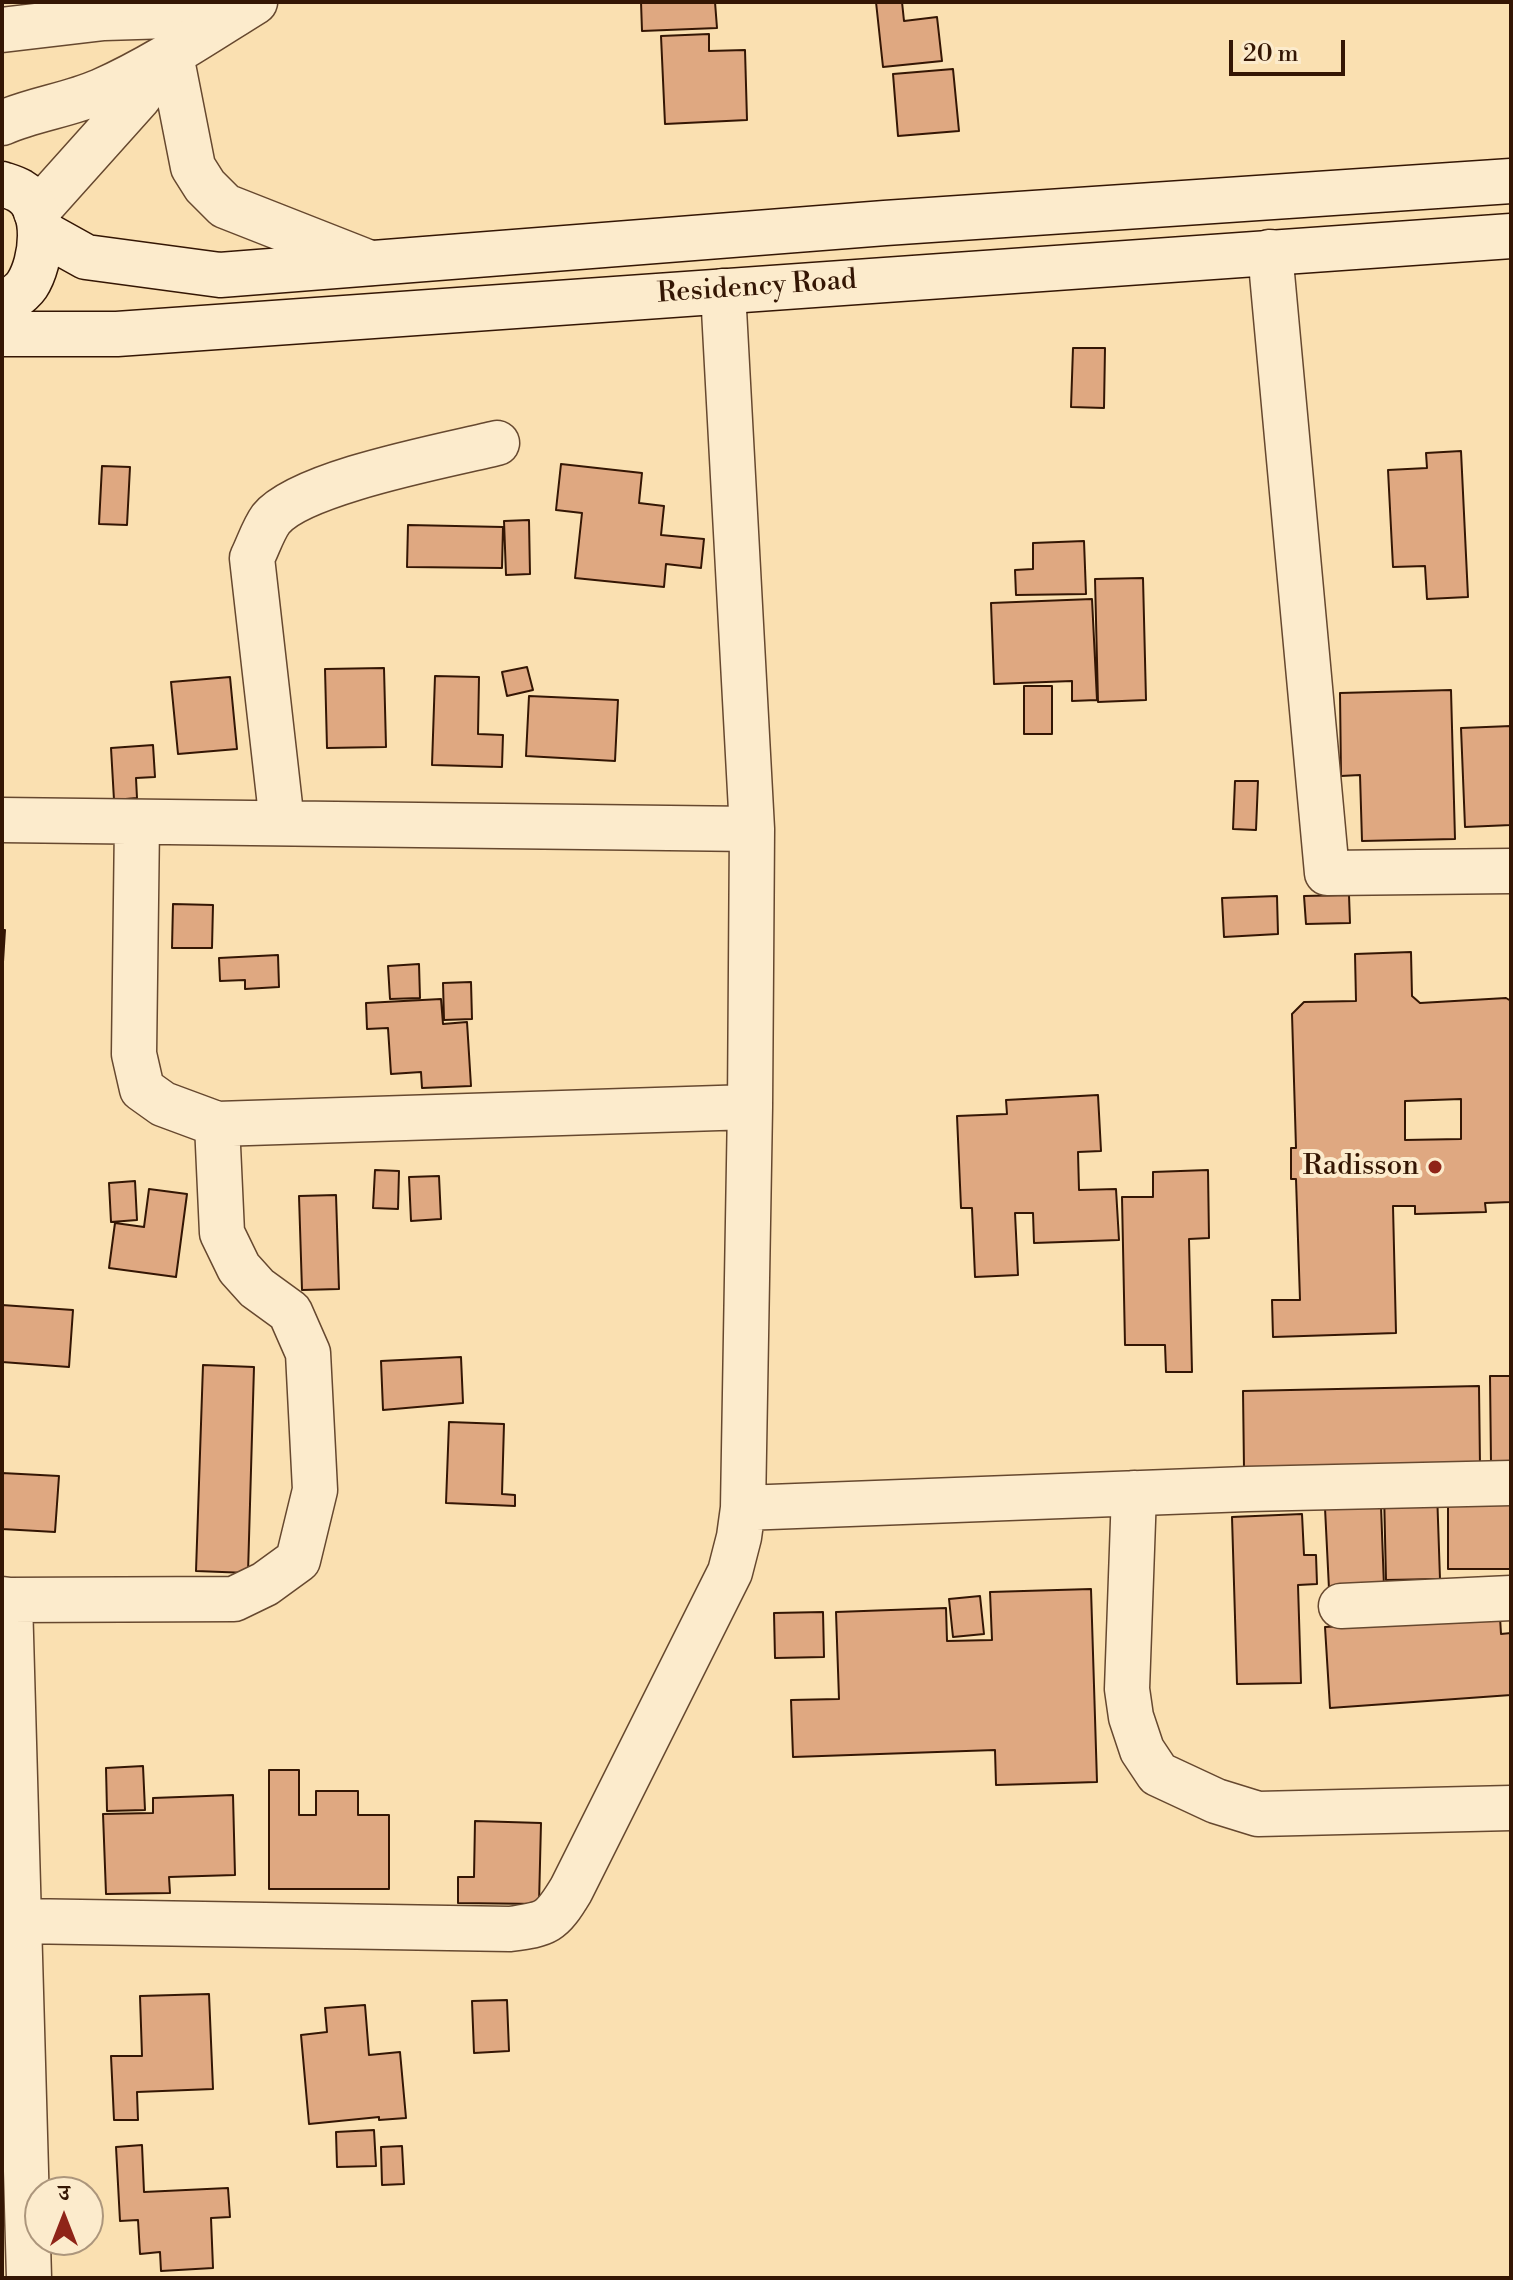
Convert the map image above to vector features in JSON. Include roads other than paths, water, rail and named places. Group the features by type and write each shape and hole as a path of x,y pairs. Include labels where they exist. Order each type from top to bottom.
{"street":[{"path":"2,30 104,18 245,8"},
{"path":"2,123 99,92 171,55 245,8"},
{"path":"2,306 25,288 39,261 38,222 171,55"},
{"path":"171,55 193,167 205,186 225,206 370,263"},
{"name":"Residency Road","path":"2,184 23,192 38,222 86,257 220,275 885,223 1511,181"},
{"name":"Residency Road","path":"2,334 117,334 1511,236"},
{"path":"1270,252 1327,873 1511,871"},
{"path":"19,1921 510,1929 541,1925 557,1913 571,1890 730,1572 743,1508 752,829 723,291"},
{"path":"282,823 252,558 271,519 308,494 398,466 497,443"},
{"path":"2,820 752,829"},
{"path":"137,823 134,1054 142,1089 163,1104 217,1124 750,1107"},
{"path":"29,2278 6,1599 234,1599 265,1584 298,1560 315,1490 308,1353 290,1312 257,1288 239,1268 222,1233 217,1124"},
{"path":"743,1508 1511,1483"},
{"path":"1134,1493 1127,1689 1131,1717 1142,1750 1158,1774 1205,1797 1258,1814 1511,1808"},
{"path":"1341,1606 1511,1598"}],"place":[{"name":"Radisson","path":"1435,1167"}]}
